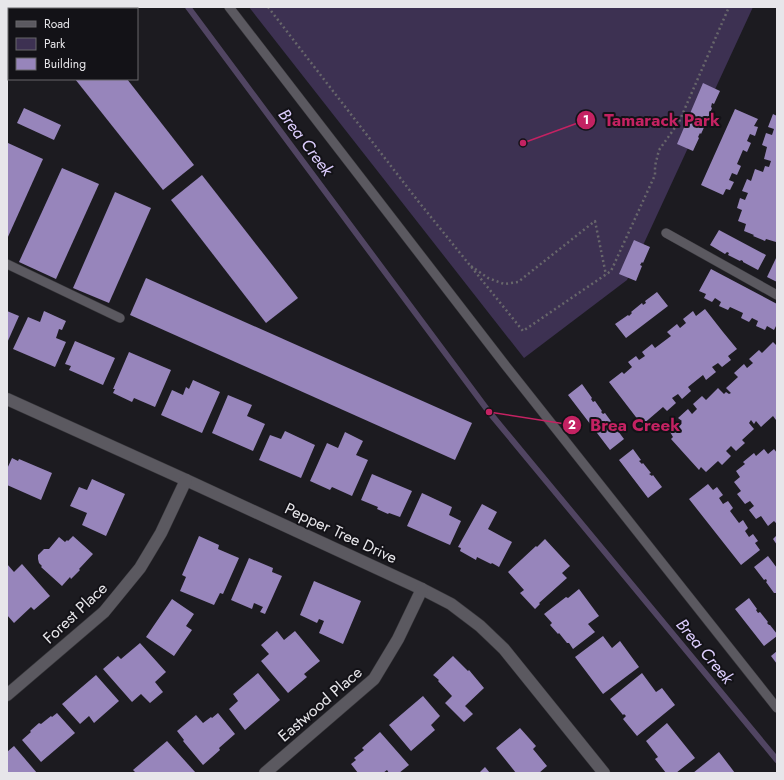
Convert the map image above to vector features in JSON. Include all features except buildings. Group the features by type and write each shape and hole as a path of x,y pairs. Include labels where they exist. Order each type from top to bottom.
{"street":[{"name":"Pepper Tree Drive","path":"7,399 186,480 422,589 451,604 480,626 504,649 604,773"},
{"name":"Forest Place","path":"7,695 104,612 140,568 161,534 186,480"},
{"name":"Eastwood Place","path":"265,773 374,679 398,639 422,589"}],"lane":[{"path":"229,7 506,366 777,708"},
{"path":"666,233 777,294"},
{"path":"7,264 120,318"}],"path":[{"path":"268,7 423,207 523,331 611,271 655,175 659,150 680,122 729,7"},
{"path":"469,264 488,278 504,284 518,282 595,221 606,275"}],"green space":[{"path":"249,7 753,7 627,280 524,358"}],"waterway":[{"name":"Brea Creek","path":"188,7 489,412 777,760"}],"place":[{"name":"Tamarack Park","path":"523,143"},
{"name":"Brea Creek","path":"489,412"}]}
